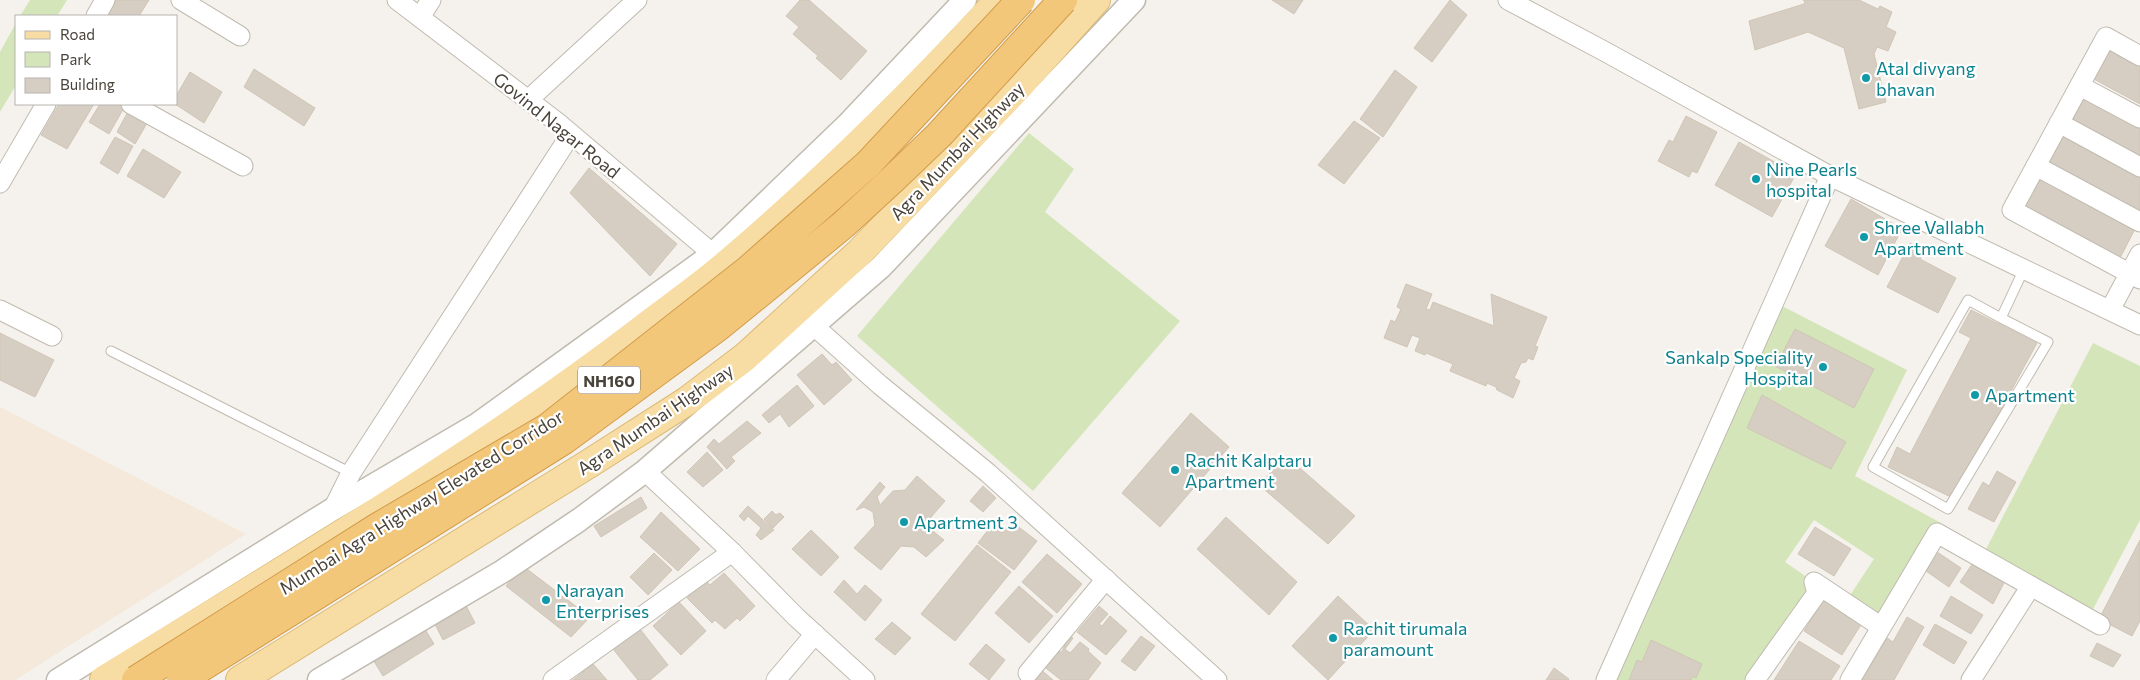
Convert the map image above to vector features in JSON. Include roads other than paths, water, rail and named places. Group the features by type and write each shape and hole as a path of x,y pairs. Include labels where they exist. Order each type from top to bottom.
{"highway":[{"name":"Mumbai Agra Highway Elevated Corridor","path":"136,680 378,527 547,428 748,270 868,164 1020,0"},
{"name":"Mumbai Agra Highway Elevated Corridor","path":"181,680 564,440 718,326 842,225 899,173 946,128 1062,0"}],"main road":[{"path":"104,680 407,494 571,384 720,269 836,167 999,0"},
{"name":"Agra Mumbai Highway","path":"240,680 687,401 745,357 860,252 1017,88 1096,0"},
{"path":"902,100 957,152"}],"street":[{"path":"97,15 105,0"},
{"path":"181,0 240,36"},
{"name":"Govind Nagar Road","path":"397,0 571,134 713,254"},
{"path":"420,18 431,0"},
{"path":"528,100 637,0"},
{"path":"58,680 333,510 478,424 713,254 847,125 965,0"},
{"path":"318,680 503,571 579,520 645,471 888,260 1134,0"},
{"path":"1508,0 1830,176 2140,325"},
{"path":"2135,276 2012,210 2106,37 2140,56"},
{"path":"2080,86 2140,118"},
{"path":"0,183 45,105"},
{"path":"133,105 243,166"},
{"path":"2059,123 2140,167"},
{"path":"333,510 351,473 571,134"},
{"path":"2036,166 2140,222"},
{"path":"1606,680 1830,176"},
{"path":"2110,310 2135,276 2140,254"},
{"path":"0,310 52,336"},
{"path":"814,326 880,385 988,473 1217,680"},
{"path":"645,471 865,680"},
{"path":"1850,680 1880,626 1937,533 2100,625"},
{"path":"553,680 732,552"},
{"path":"1028,673 1106,579"},
{"path":"1755,680 1817,593 1814,582 1880,626"},
{"path":"1970,680 2031,586"},
{"path":"776,680 815,634"}],"lane":[{"path":"2001,318 2024,269"},
{"path":"1968,300 2001,318 2048,342 1948,509 1873,467 1968,300"},
{"path":"111,351 351,473"}],"place":[{"name":"Atal divyang bhavan","path":"1866,78"},
{"name":"Nine Pearls hospital","path":"1756,179"},
{"name":"Shree Vallabh Apartment","path":"1864,237"},
{"name":"Sankalp Speciality Hospital","path":"1823,367"},
{"name":"Apartment","path":"1975,395"},
{"name":"Rachit Kalptaru Apartment","path":"1175,470"},
{"name":"Apartment 3","path":"904,522"},
{"name":"Narayan Enterprises","path":"546,600"},
{"name":"Rachit tirumala paramount","path":"1333,638"}]}
